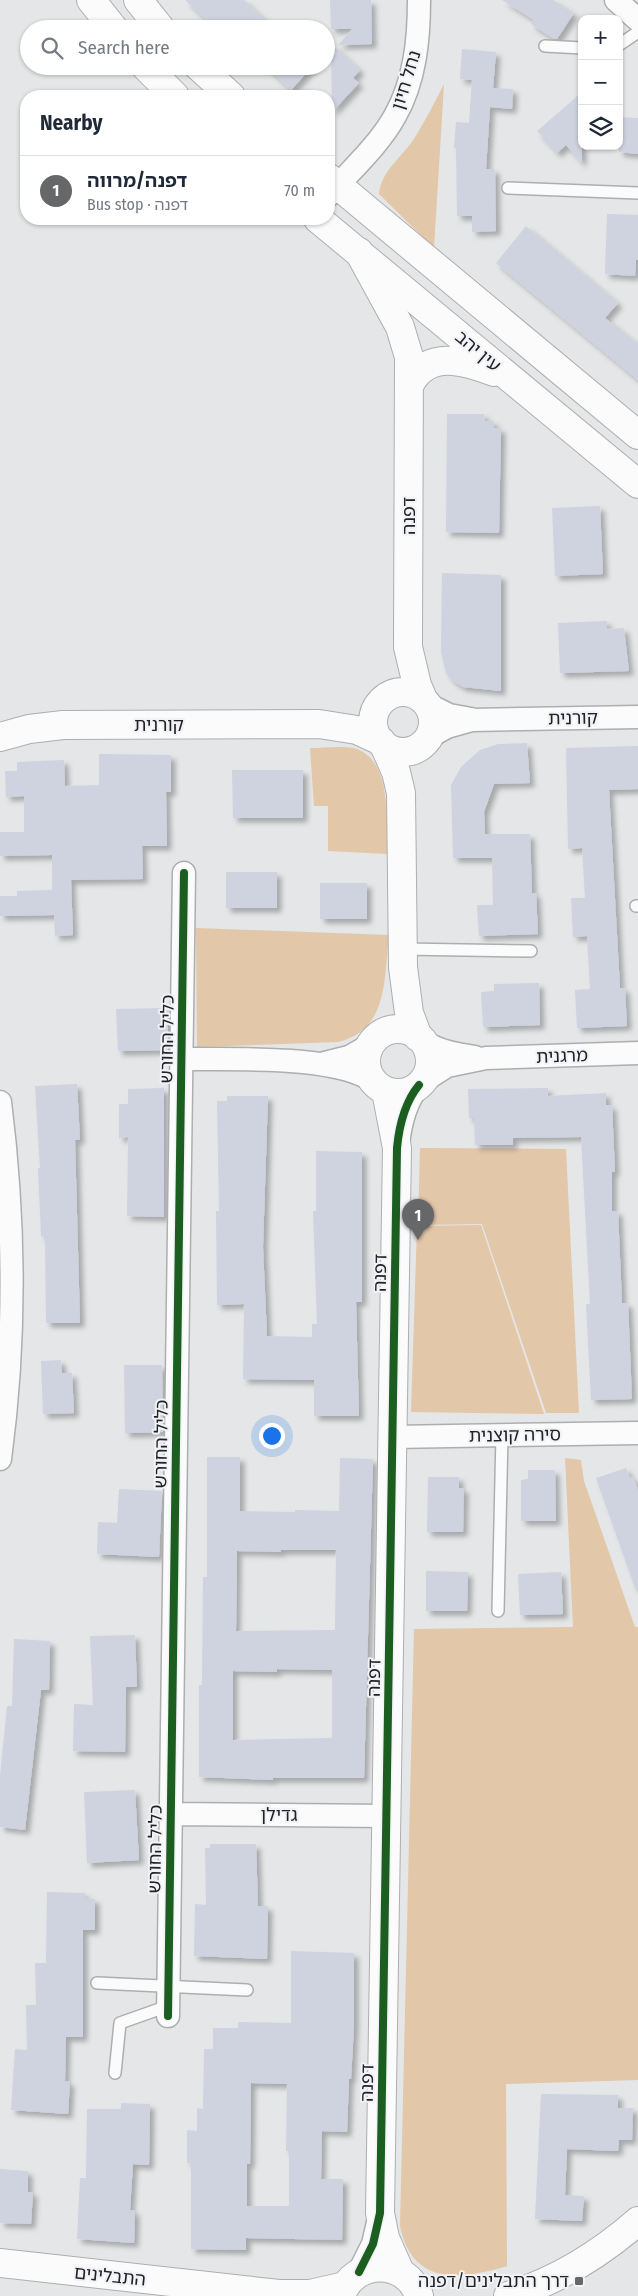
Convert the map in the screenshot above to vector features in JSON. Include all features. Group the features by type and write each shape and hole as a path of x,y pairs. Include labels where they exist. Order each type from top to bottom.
{"street":[{"path":"91,0 107,20"},
{"path":"138,0 154,20"},
{"name":"נחל חיון","path":"335,183 386,130 402,103 415,60 420,0"},
{"path":"616,0 638,20"},
{"path":"154,75 169,90"},
{"path":"208,75 224,90"},
{"path":"335,188 638,435"},
{"name":"עין יהב","path":"325,225 638,484"},
{"name":"דפנה","path":"359,252 404,337 409,358 408,647 416,685 425,702"},
{"path":"410,384 418,373 429,364 451,360 466,362 508,377"},
{"name":"דפנה","path":"386,698 401,674 408,647"},
{"path":"182,1059 323,1063 355,1072 380,1086 405,1092 420,1084 428,1073 430,1064 427,1049 420,1039 408,1013 402,954 402,798 398,777 376,733 374,720 378,706 386,698 405,692 425,702 433,719 426,741 407,772 402,798"},
{"name":"קורנית","path":"318,724 357,713 386,698"},
{"name":"קורנית","path":"425,702 454,716 477,720 638,717"},
{"name":"קורנית","path":"426,741 447,727 477,720"},
{"name":"קורנית","path":"0,737 29,729 63,725 318,724 357,730 382,743"},
{"path":"382,743 392,750 406,752 426,741"},
{"name":"כליל החורש","path":"168,2003 184,873"},
{"path":"380,1086 366,1064 375,1040 396,1002 402,954"},
{"path":"323,1063 349,1057 375,1040 400,1030 420,1039"},
{"name":"מרגנית","path":"420,1039 429,1046 448,1052 486,1058"},
{"name":"מרגנית","path":"420,1084 447,1066 486,1058 638,1053"},
{"name":"דפנה","path":"416,2287 384,2238 380,2213 397,1148 403,1117 414,1092 420,1084"},
{"name":"דפנה","path":"380,1086 397,1148"},
{"path":"0,1102 8,1184 12,1288 8,1386 0,1459"},
{"name":"סירה קוצנית","path":"393,1437 638,1433"},
{"name":"גדילן","path":"171,1814 386,1816"},
{"name":"דפנה","path":"348,2285 373,2244 380,2213"},
{"path":"508,2296 546,2282 579,2264 638,2222"},
{"name":"התבלינים","path":"0,2264 282,2295 318,2293 348,2285 370,2267 383,2266 416,2287"}],"lane":[{"path":"623,42 638,32"},
{"path":"545,46 578,48"},
{"path":"508,188 638,193"},
{"path":"402,954 531,951"},
{"path":"498,1611 502,1435"},
{"path":"97,1983 168,2003"},
{"path":"115,2073 120,2023 168,2003 247,1990"}],"shaded area":[{"path":"444,84 434,248 379,194 388,171 414,139"},
{"path":"340,747 357,749 369,756 377,767 382,780 387,811 387,854 328,851 328,806 314,806 310,748"},
{"path":"196,928 389,935 384,984 381,1000 375,1014 367,1026 355,1036 338,1042 197,1047"},
{"path":"420,1148 566,1149 579,1413 546,1413 482,1224 418,1225"},
{"path":"481,1225 544,1414 411,1412 417,1226"},
{"path":"565,1458 581,1460 584,1481 635,1627 638,1627 638,2080 506,2084 507,2266 473,2274 441,2274 427,2269 415,2260 406,2246 400,2226 414,1629 573,1627"}],"building":[{"path":"185,0 244,0 265,20 206,20"},
{"path":"330,0 371,0 372,44 338,45 352,29 335,29 335,20 331,20"},
{"path":"502,0 553,0 574,13 557,39 554,39 531,24 534,20"},
{"path":"335,48 360,70 353,78 359,83 335,109 335,90 332,90 331,75 335,75"},
{"path":"462,49 496,52 493,88 513,89 512,109 490,107 486,169 495,169 496,231 472,232 472,216 457,216 456,148 454,148 456,122 469,123 472,80 460,79"},
{"path":"275,75 305,75 291,90"},
{"path":"578,95 578,150 582,150 582,163 566,145 557,153 537,131"},
{"path":"623,117 638,118 638,154 619,152 619,150 623,150"},
{"path":"607,214 638,215 638,260 636,260 635,276 605,274"},
{"path":"526,226 618,303 605,318 638,344 638,380 496,263"},
{"path":"447,414 484,414 485,421 494,421 494,428 501,428 499,533 446,532"},
{"path":"600,506 603,574 555,576 552,508"},
{"path":"442,573 501,575 501,691 463,687 453,681 446,673 441,652"},
{"path":"607,621 607,629 624,628 629,671 560,673 558,623"},
{"path":"527,743 530,783 494,784 484,812 485,834 530,834 532,893 536,893 538,934 479,936 477,905 493,905 492,858 453,858 451,785 461,767 480,750 498,744"},
{"path":"638,746 638,789 609,790 620,988 625,988 627,1026 577,1028 575,990 590,989 587,936 573,937 571,898 585,898 582,848 568,849 566,748"},
{"path":"99,754 171,755 171,792 166,792 167,846 142,846 143,879 71,880 73,935 55,936 54,915 0,916 0,896 17,896 17,891 52,890 52,855 0,856 0,832 24,832 24,796 6,797 5,771 17,771 17,762 64,760 65,786 99,785"},
{"path":"232,770 303,770 303,818 233,818"},
{"path":"226,872 277,872 277,908 226,908"},
{"path":"320,883 367,883 367,919 320,919"},
{"path":"539,983 540,1025 483,1027 481,992 494,991 494,984"},
{"path":"168,1008 168,1050 118,1051 116,1009"},
{"path":"77,1084 80,1140 75,1140 80,1323 46,1323 45,1236 41,1236 38,1168 40,1168 35,1086"},
{"path":"164,1088 164,1217 127,1216 128,1137 119,1138 119,1104 128,1104 128,1089"},
{"path":"548,1088 548,1096 606,1093 606,1105 612,1105 615,1172 612,1172 612,1211 618,1211 622,1303 628,1303 632,1399 591,1400 586,1304 590,1304 581,1137 513,1138 513,1145 475,1145 474,1118 469,1118 468,1089"},
{"path":"227,1096 268,1096 263,1247 267,1336 312,1337 312,1324 317,1324 313,1211 316,1211 316,1151 362,1152 362,1302 356,1302 359,1416 314,1416 314,1380 243,1379 244,1304 217,1305 216,1211 219,1211 217,1101 227,1101"},
{"path":"61,1360 62,1373 72,1373 74,1413 43,1414 41,1361"},
{"path":"124,1365 162,1365 163,1432 125,1433"},
{"path":"207,1457 240,1457 240,1511 295,1512 295,1510 339,1511 340,1458 373,1459 364,1778 273,1778 273,1780 199,1777 199,1685 202,1685 203,1577 207,1577","holes":["281,1550 336,1550 335,1630 236,1631 237,1551 281,1552","277,1669 332,1670 332,1738 233,1740 233,1671 277,1672"]},
{"path":"626,1468 630,1478 633,1477 638,1490 638,1588 635,1588 596,1478"},
{"path":"528,1470 555,1470 556,1521 521,1521 521,1480 528,1479"},
{"path":"428,1477 459,1477 459,1488 464,1488 463,1532 427,1532"},
{"path":"119,1489 162,1491 159,1557 97,1554 98,1522 117,1523"},
{"path":"426,1571 468,1572 467,1611 426,1611"},
{"path":"561,1572 563,1614 520,1615 518,1574"},
{"path":"135,1635 137,1687 126,1687 125,1752 73,1751 74,1704 93,1705 90,1636"},
{"path":"14,1639 50,1641 49,1690 41,1690 25,1830 0,1827 0,1776 7,1706 12,1706"},
{"path":"135,1790 139,1860 87,1863 84,1792"},
{"path":"210,1844 256,1844 258,1906 268,1906 267,1959 194,1956 195,1904 206,1905 205,1848 210,1848"},
{"path":"47,1892 85,1893 85,1898 95,1899 95,1930 83,1930 83,2037 66,2037 65,2081 70,2082 68,2114 11,2110 15,2049 27,2050 26,2005 36,2005 35,1963 46,1963"},
{"path":"291,1951 354,1953 354,2026 347,2132 322,2131 321,2179 343,2179 342,2240 246,2238 246,2250 191,2249 191,2163 187,2163 187,2130 197,2131 197,2108 203,2109 204,2049 213,2049 213,2028 238,2028 238,2022 291,2023","holes":["251,2083 287,2084 286,2151 289,2151 289,2206 247,2206 247,2164 250,2164"]},
{"path":"541,2094 618,2095 618,2108 633,2108 632,2140 619,2140 618,2151 567,2149 565,2195 584,2196 582,2221 535,2219"},
{"path":"121,2103 150,2104 149,2165 133,2164 130,2210 135,2211 134,2243 77,2239 80,2178 86,2178 87,2109 121,2109"},
{"path":"0,2169 28,2171 28,2192 33,2192 31,2224 0,2223"}],"cycle path":[{"path":"168,2016 184,873"},
{"path":"359,2272 373,2244 380,2213 397,1148 403,1115 419,1085"}],"place":[{"name":"דפנה/מרווה","path":"418,1240"},
{"name":"דרך התבלינים/דפנה","path":"579,2281"}]}
